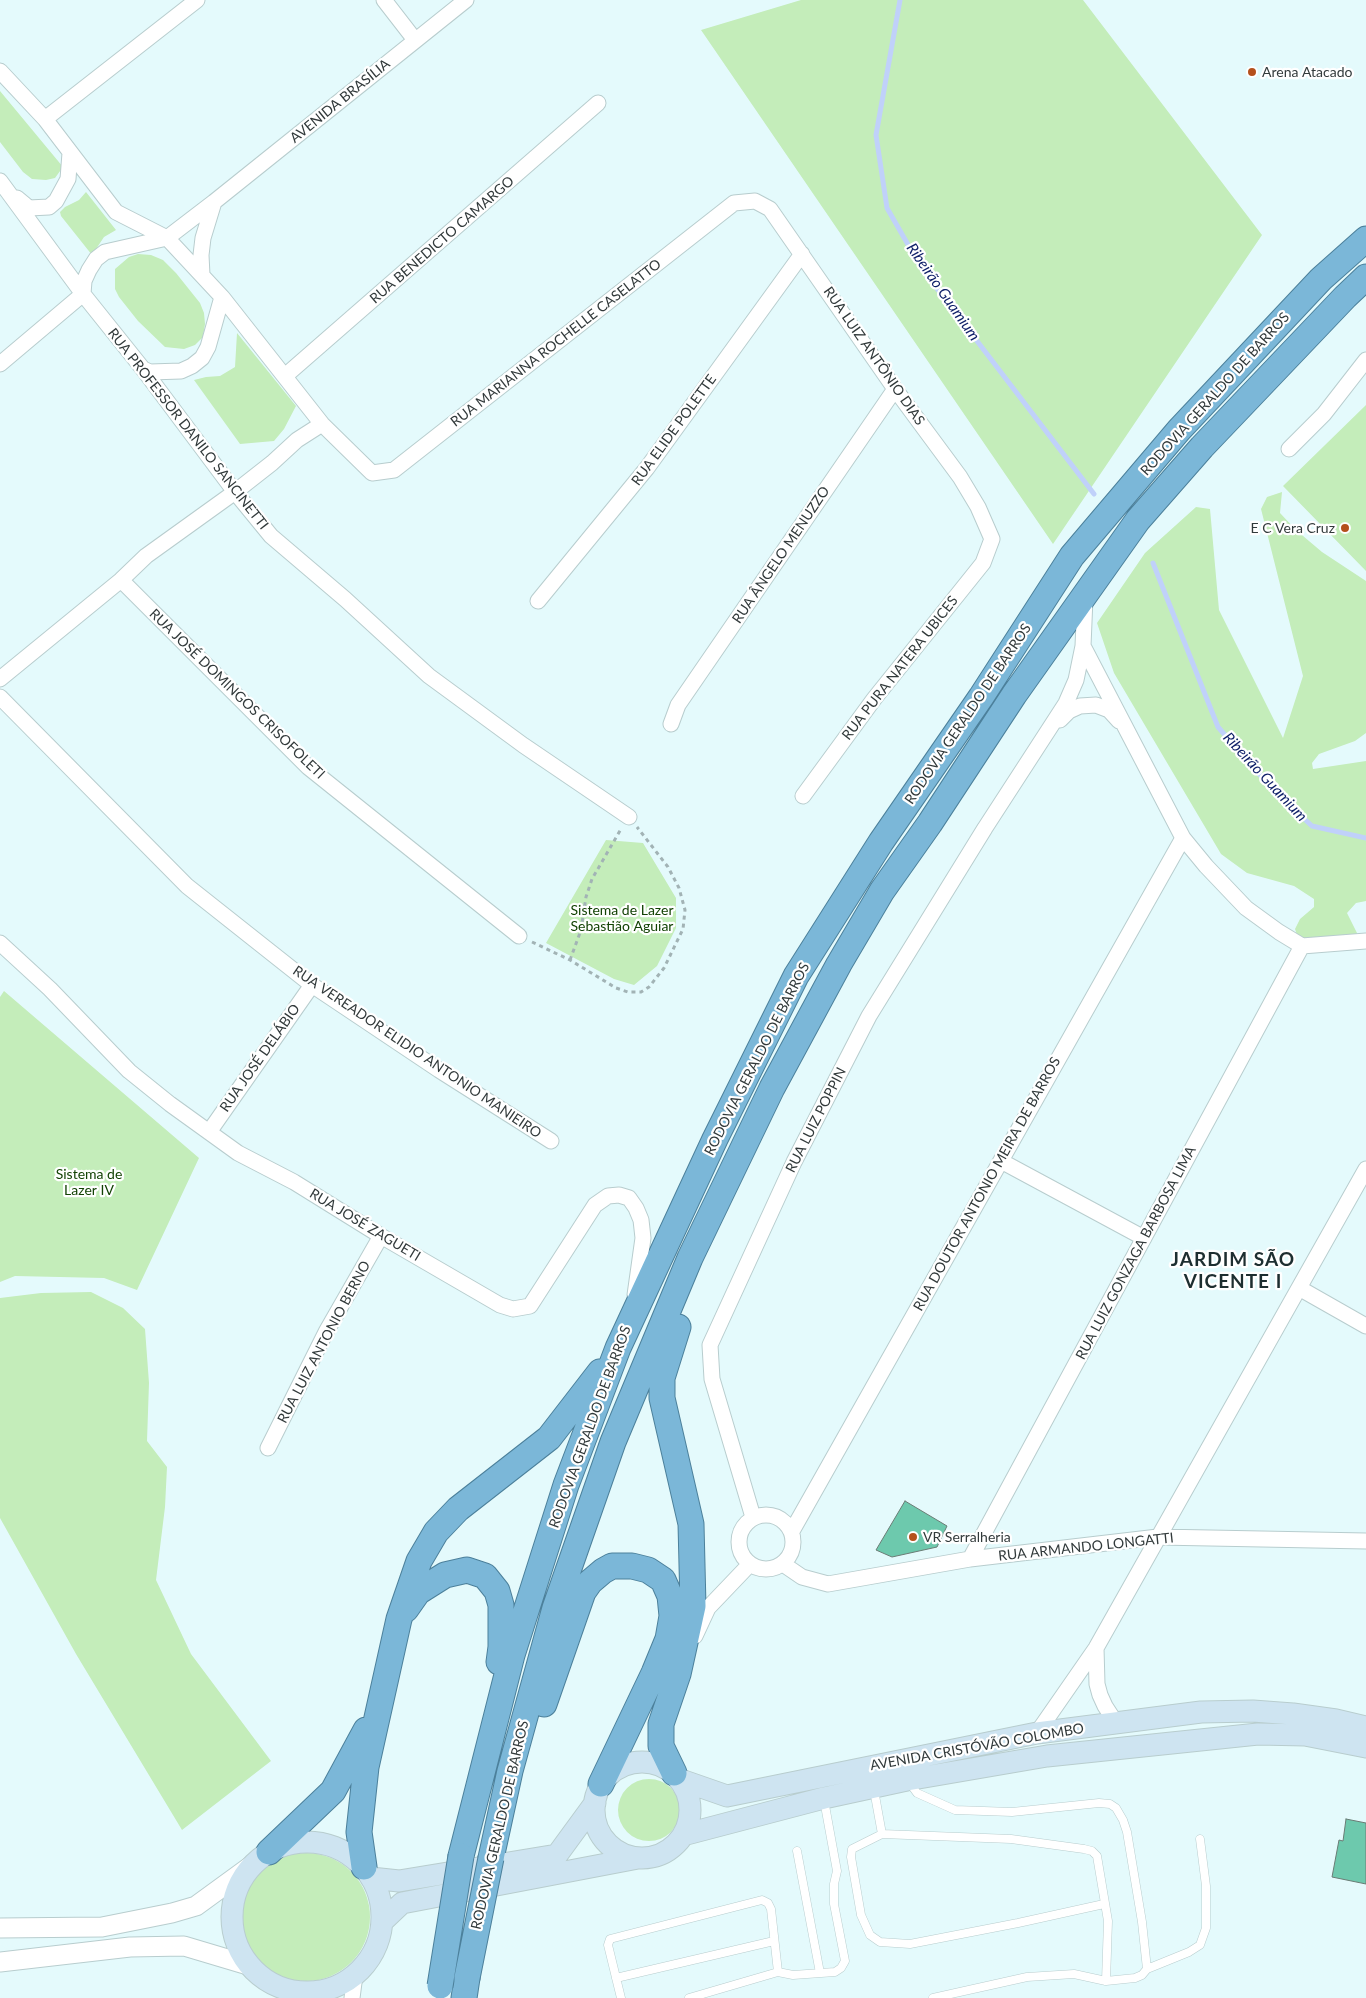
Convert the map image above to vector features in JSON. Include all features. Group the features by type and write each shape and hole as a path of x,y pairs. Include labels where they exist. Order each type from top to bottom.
{"highway":[{"name":"RODOVIA GERALDO DE BARROS","path":"438,1992 461,1856 512,1655 566,1485 618,1348 633,1314 715,1139 796,976 881,842 981,697 1072,556 1179,430 1322,279 1366,239"},
{"name":"RODOVIA GERALDO DE BARROS","path":"465,1988 510,1771 555,1608 614,1442 690,1258 772,1088 882,890 930,823 1014,695 1138,520 1189,461 1366,277"},
{"path":"677,1777 661,1746 661,1724 678,1674 693,1606 691,1524 662,1398 662,1378 668,1355 699,1271 733,1191 754,1127"},
{"path":"368,1872 359,1832 360,1807 366,1767 399,1619 419,1561 436,1532 458,1509 550,1438 618,1348"},
{"path":"491,1856 583,1592 590,1582 612,1566 632,1566 648,1570 663,1580 670,1596 672,1616 668,1639 658,1664 598,1793"},
{"path":"399,1619 418,1592 445,1575 467,1570 485,1576 497,1591 501,1605 501,1646 476,1797"},
{"path":"262,1858 333,1791 379,1706"}],"main road":[{"name":"AVENIDA CRISTÓVÃO COLOMBO","path":"677,1777 727,1796 870,1777 1037,1733 1201,1712 1254,1711 1293,1714 1336,1720 1366,1727"},
{"name":"AVENIDA CRISTÓVÃO COLOMBO","path":"683,1835 824,1798 870,1777 907,1780 1047,1756 1258,1734 1305,1735 1366,1747"},
{"path":"368,1872 399,1881 557,1855 610,1773 622,1766 635,1762 649,1762 662,1766 677,1777 688,1793 691,1807 689,1822 683,1835 673,1848 658,1856 638,1858 402,1903 382,1922"},
{"path":"598,1793 595,1819 601,1834 612,1847 626,1855 638,1858"},
{"path":"302,1842 319,1843 336,1847 351,1856 368,1872 378,1887 382,1922 370,1958 355,1975 339,1985 321,1991 302,1992 283,1988 266,1979 251,1966 241,1951 234,1933 233,1914 236,1895 243,1878 262,1858 285,1845 302,1842"}],"street":[{"path":"45,119 197,0"},
{"path":"384,0 415,40"},
{"name":"AVENIDA BRASÍLIA","path":"83,294 84,281 89,270 96,259 105,252 167,238 466,0"},
{"path":"0,71 45,119 116,212 167,238 202,275 222,297 322,424 297,440 272,463 235,492 146,556 120,580 2,674"},
{"name":"RUA BENEDICTO CAMARGO","path":"285,376 598,104"},
{"path":"0,179 29,208 49,207 56,202 68,179 70,153"},
{"name":"RUA PROFESSOR DANILO SANCINETTI","path":"0,179 83,294 271,536 345,599 429,676 523,745 629,816"},
{"name":"RUA LUIZ ANTÔNIO DIAS","path":"734,202 755,201 770,209 895,389 960,477 978,507 992,539"},
{"path":"202,275 201,255 203,238 214,202"},
{"name":"RUA MARIANNA ROCHELLE CASELATTO","path":"322,424 372,473 394,470 734,202"},
{"name":"RUA ELIDE POLETTE","path":"538,601 647,468 802,254"},
{"path":"0,364 83,294"},
{"path":"143,369 150,372 181,371 192,366 202,358 208,347 222,297"},
{"path":"1289,449 1324,414 1366,360"},
{"path":"1340,394 1366,372"},
{"name":"RUA ÂNGELO MENUZZO","path":"671,724 678,705 895,389"},
{"name":"RUA PURA NATERA UBICES","path":"803,796 874,699 983,563 992,539"},
{"name":"RUA JOSÉ DOMINGOS CRISOFOLETI","path":"120,580 308,767 519,936"},
{"name":"RUA LUIZ POPPIN","path":"753,1517 712,1378 710,1345 794,1162 869,1016 985,828 1066,703 1076,680 1083,646 1085,597"},
{"path":"1083,646 1183,838 1206,866 1246,908 1302,946 1366,941"},
{"name":"RUA VEREADOR ELIDIO ANTONIO MANIEIRO","path":"0,696 187,886 312,985 550,1141"},
{"name":"RUA LUIZ POPPIN","path":"1034,752 1069,711 1080,706 1096,705 1108,710 1129,733"},
{"name":"RUA DOUTOR ANTONIO MEIRA DE BARROS","path":"792,1531 1183,838"},
{"name":"RUA JOSÉ ZAGUETI","path":"0,943 50,989 128,1071 238,1153 294,1182 381,1236 492,1301 508,1308 520,1309 530,1306 596,1205 608,1196 624,1196 629,1198 641,1220 643,1238 633,1314"},
{"name":"RUA LUIZ GONZAGA BARBOSA LIMA","path":"970,1559 1302,946"},
{"name":"RUA JOSÉ DELÁBIO","path":"209,1132 312,985"},
{"path":"1000,1161 1144,1238"},
{"path":"1037,1733 1096,1648 1366,1170"},
{"name":"RUA LUIZ ANTONIO BERNO","path":"268,1448 326,1332 381,1236"},
{"path":"1299,1288 1366,1326"},
{"path":"762,1514 780,1517 792,1531 793,1549 783,1564 775,1568 758,1568 750,1564 740,1548 741,1530 753,1517 762,1514"},
{"name":"RUA ARMANDO LONGATTI","path":"783,1564 802,1577 828,1584 970,1559 1158,1537 1366,1541"},
{"path":"678,1674 708,1608 750,1564"},
{"path":"1096,1648 1097,1684 1105,1706 1116,1723"},
{"path":"0,1928 102,1927 172,1913 196,1906 262,1858"},
{"path":"0,1962 130,1948 184,1946 251,1966"},
{"path":"352,1998 355,1975"}],"lane":[{"path":"870,1777 882,1834"},
{"path":"907,1780 917,1793 955,1810 1012,1812 1099,1803 1110,1804 1116,1808 1127,1832 1142,1922 1147,1969"},
{"path":"689,1998 778,1972 793,1975 835,1972 841,1968 845,1961 834,1904 834,1884 837,1871 824,1798"},
{"path":"1104,1904 1018,1924 910,1944 880,1942 870,1935 861,1915 851,1857 852,1849 882,1834 1011,1839 1092,1851 1096,1856 1108,1921 1106,1981"},
{"path":"933,1998 1027,1977 1074,1974 1106,1981 1134,1978 1142,1975 1147,1969 1189,1952 1200,1945 1206,1928 1206,1886 1200,1839"},
{"path":"797,1851 820,1973"},
{"path":"837,1871 853,1868"},
{"path":"621,1998 608,1945 610,1939 762,1900 768,1903 771,1909 778,1972"},
{"path":"616,1978 774,1941"}],"path":[{"path":"519,936 570,960 616,988 628,992 641,992 649,987 664,968 683,930 685,910 679,888 668,867 629,816 592,878 586,897 581,930 570,960"}],"green space":[{"path":"801,0 1083,0 1262,235 1053,544 701,30"},
{"path":"0,91 63,167 55,178 46,180 32,179 23,172 0,142"},
{"path":"86,192 116,230 104,237 92,255 61,216 60,212 65,207 79,200"},
{"path":"138,254 151,255 163,260 200,303 204,313 205,324 203,337 195,345 184,349 165,347 138,321 119,297 115,289 115,269 129,257"},
{"path":"237,333 296,406 284,429 274,441 240,444 194,380 220,376 235,367"},
{"name":"E C Vera Cruz","path":"1366,405 1366,571 1283,486"},
{"path":"1282,492 1280,513 1296,530 1322,552 1366,581 1366,733 1355,741 1319,754 1312,763 1313,769 1366,761 1366,901 1356,903 1347,913 1357,933 1354,945 1336,951 1311,948 1298,938 1295,929 1300,919 1314,907 1314,899 1294,886 1247,873 1221,854 1114,673 1097,623 1145,553 1196,507 1210,509 1219,610 1283,738 1303,676 1261,509 1267,497"},
{"name":"Sistema de Lazer Sebastião Aguiar","path":"606,840 643,843 676,898 676,928 657,966 634,985 614,979 546,943"},
{"name":"Sistema de Lazer IV","path":"4,991 199,1158 137,1290 104,1278 15,1276 0,1282 0,997"},
{"path":"91,1292 123,1308 145,1329 149,1383 147,1441 167,1467 165,1507 156,1580 191,1654 271,1761 182,1830 76,1654 0,1518 0,1298 41,1293"},
{"path":"649,1779 661,1781 671,1788 678,1798 680,1810 678,1822 671,1832 661,1839 649,1841 637,1839 627,1832 620,1822 618,1810 620,1798 627,1788 637,1781"},
{"path":"306,1853 330,1858 351,1872 365,1893 370,1917 365,1941 351,1962 330,1976 306,1981 282,1976 261,1962 247,1941 242,1917 247,1893 261,1872 282,1858"}],"building":[{"name":"VR Serralheria","path":"905,1501 947,1526 937,1547 892,1557 876,1550"},
{"path":"1346,1819 1366,1823 1366,1884 1332,1877 1339,1840 1343,1841"}],"waterway":[{"name":"Ribeirão Guamium","path":"900,0 876,135 887,208 922,269 1094,494"},
{"name":"Ribeirão Guamium","path":"1153,563 1218,727 1275,792 1312,826 1366,838"}],"place":[{"name":"Arena Atacado","path":"1252,72"},
{"name":"E C Vera Cruz","path":"1345,528"},
{"name":"VR Serralheria","path":"913,1537"}],"district":[{"name":"JARDIM SÃO VICENTE I","path":"1233,1271"}]}
